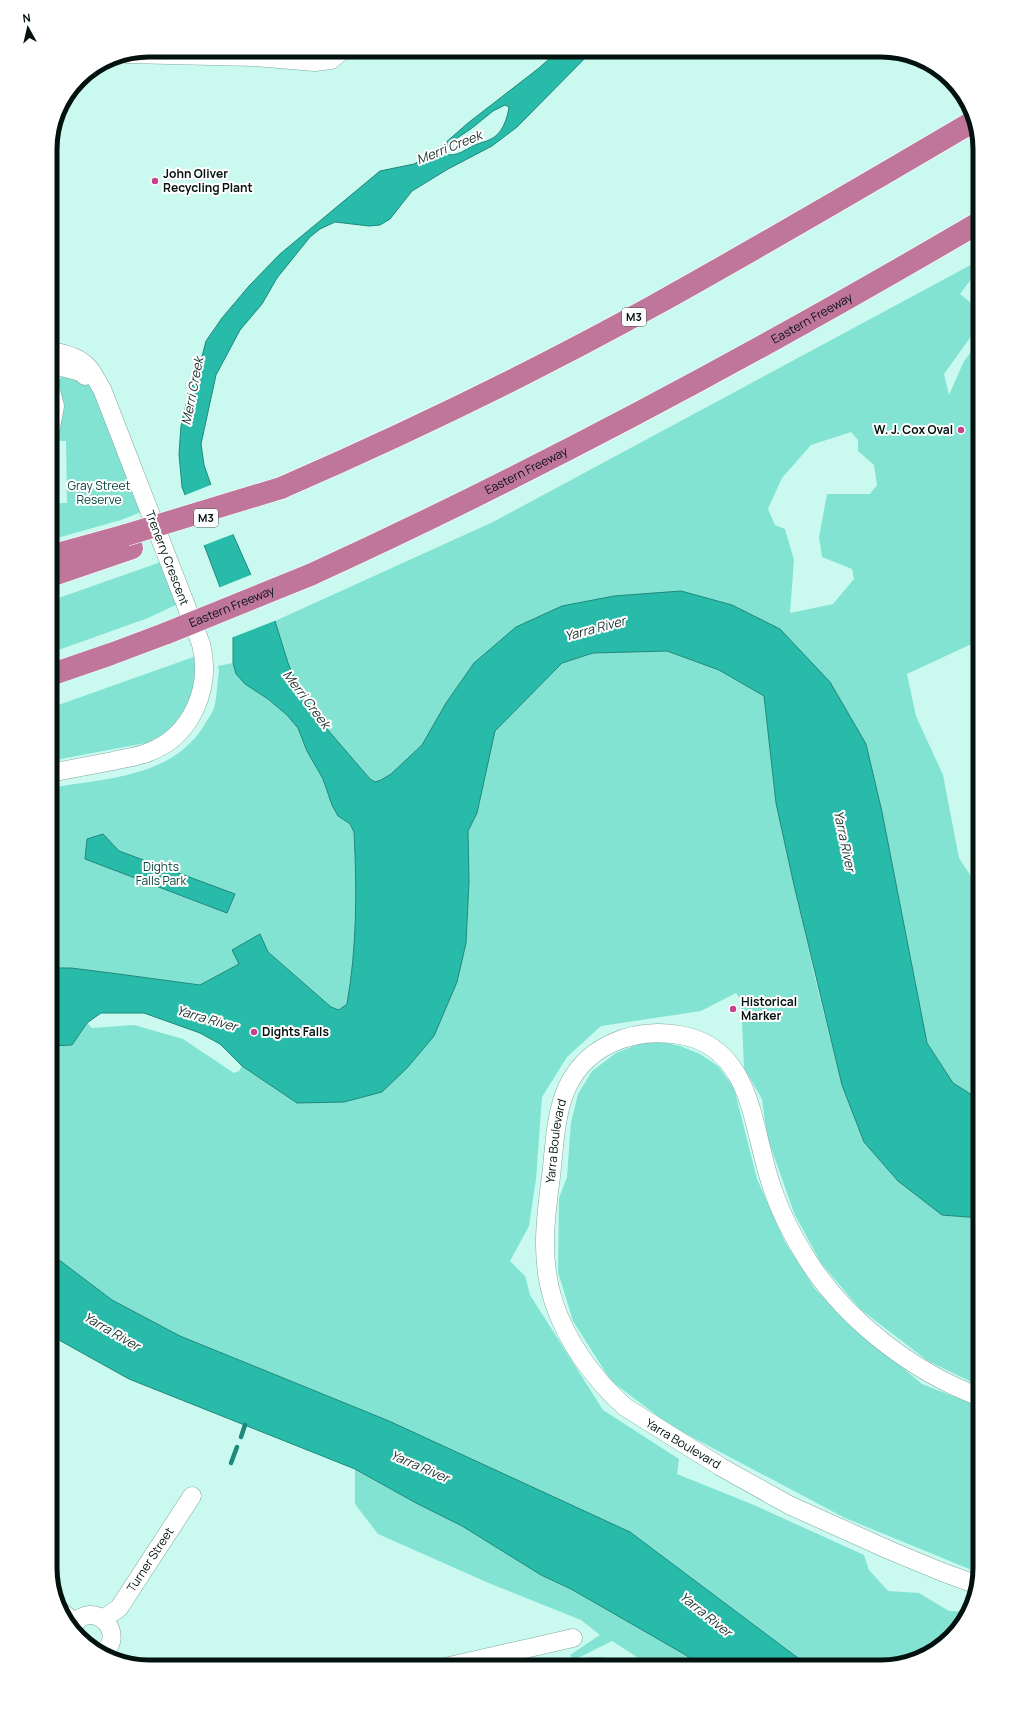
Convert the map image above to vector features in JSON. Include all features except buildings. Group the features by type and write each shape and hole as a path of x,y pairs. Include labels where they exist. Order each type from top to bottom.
{"highway":[{"name":"M3","path":"57,573 129,541 281,488 439,417 577,347 704,277 969,124"},
{"name":"Eastern Freeway","path":"57,673 112,654 310,575 528,471 647,409 874,284 973,226"},
{"path":"57,555 129,541"}],"street":[{"path":"289,57 323,62 331,60 334,57"},
{"name":"Trenerry Crescent","path":"57,352 65,354 80,361 88,367 102,389 201,644 205,663 205,674 196,709 179,733 166,743 149,752 134,756 57,772"},
{"name":"Trenerry Crescent","path":"57,366 81,372 102,389"},
{"name":"Yarra Boulevard","path":"972,1582 896,1553 789,1505 721,1467 625,1407 587,1367 573,1346 554,1302 546,1270 544,1232 559,1111 570,1083 580,1068 591,1056 608,1044 626,1037 662,1033 692,1038 705,1042 719,1054 735,1073 745,1090 753,1110 769,1179 782,1213 807,1259 823,1283 855,1317 899,1353 932,1375 973,1394"},
{"name":"Turner Street","path":"103,1619 119,1608 192,1496"},
{"path":"75,1623 86,1616 92,1615 103,1619 108,1624 112,1635 106,1650"},
{"path":"476,1660 572,1638"}],"green space":[{"path":"973,264 973,276 960,294 973,304 973,334 944,374 949,395 964,361 973,350 973,643 907,674 916,716 943,775 959,858 973,879 973,1096 953,1083 927,1043 882,812 866,744 681,591 446,703 422,745 391,774 375,782 370,779 321,722 301,694 288,663 275,621 493,522","holes":["851,432 858,440 858,451 874,465 877,485 870,494 827,494 819,537 822,557 852,569 854,579 833,604 790,613 794,560 785,529 775,525 768,509 782,478 811,445"]},
{"name":"Gray Street Reserve","path":"66,370 90,384 141,512 121,520 57,538 57,503 67,503 66,441 57,441 59,407 57,398 57,380 60,379"},
{"path":"161,562 178,604 148,618 57,650 57,599"},
{"path":"667,651 719,670 764,696 776,803 814,974 842,1085 942,1215 973,1217 973,1383 928,1361 860,1309 821,1263 794,1213 767,1136 762,1099 744,1068 741,1000 736,993 701,1011 601,1026 567,1057 542,1097 536,1179 529,1226 510,1261 525,1276 530,1295 603,1410 679,1459 677,1474 754,1505 864,1555 869,1570 888,1591 919,1593 949,1611 962,1612 950,1629 942,1637 922,1651 911,1655 887,1660 801,1660 630,1532 389,1421 180,1336 112,1300 57,1258 57,1046 72,1045 87,1023 92,1028 134,1025 183,1039 234,1073 239,1071 242,1066 297,1103 466,943 469,882 468,831 477,813 495,731 561,663 593,653"},
{"path":"199,655 191,704 166,737 146,743 57,760 57,706"},
{"name":"Dights Falls Park","path":"233,663 236,674 245,684 268,699 287,715 298,728 307,751 323,779 332,805 338,816 350,825 354,832 356,896 353,961 347,1004 339,1010 331,1007 268,952 240,964 200,985 71,968 57,968 57,787 115,778 156,765 175,755 191,742 205,724 214,708 219,671 218,666"},
{"path":"644,1042 662,1042 680,1046 700,1054 718,1066 734,1088 757,1179 785,1242 815,1289 845,1320 922,1384 973,1404 973,1570 845,1518 671,1426 611,1381 573,1321 558,1272 559,1198 567,1177 571,1122 578,1094 592,1071 616,1053"},
{"path":"355,1469 416,1503 462,1526 541,1575 571,1589 693,1660 641,1660 612,1641 574,1660 570,1655 600,1635 581,1620 491,1584 378,1534 355,1504"}],"water":[{"path":"551,57 586,57 517,127 492,146 448,169 412,191 390,219 380,225 369,226 335,222 320,229 310,237 277,278 262,304 240,330 216,375 201,444 204,465 211,485 251,575 275,621 288,663 301,694 321,722 370,779 375,782 391,774 422,745 446,703 474,663 516,627 562,606 614,596 681,591 732,605 780,629 830,682 866,744 882,812 927,1043 953,1083 973,1096 973,1217 942,1215 898,1181 864,1142 842,1085 794,885 776,803 764,696 719,670 667,651 593,653 562,663 495,731 477,813 468,831 469,882 466,943 457,982 434,1036 407,1068 382,1092 344,1102 297,1103 242,1066 220,1044 200,1033 144,1013 101,1013 87,1023 72,1045 57,1046 57,968 71,968 200,985 239,964 232,950 260,934 268,952 331,1007 339,1010 347,1004 353,961 355,918 356,875 354,832 350,824 338,816 332,805 323,779 307,751 298,728 287,715 268,699 245,684 236,674 233,663 233,638 220,587 182,487 179,454 181,426 187,399 198,372 206,341 222,318 249,286 280,254 380,171 414,164 436,151 468,123","holes":["505,105 509,107 507,117 501,131 494,138 456,154 449,155 445,152 450,143 493,111"]},
{"path":"103,834 119,851 235,894 227,913 85,859 87,839"},
{"name":"Yarra River","path":"57,1258 112,1300 180,1336 389,1421 630,1532 801,1660 693,1660 571,1589 541,1575 462,1526 416,1503 355,1469 129,1379 57,1339"}],"pier":[{"path":"213,484 236,533 202,546 183,496"},
{"path":"253,574 277,620 231,638 218,588"}],"waterway":[{"path":"241,1437 245,1425"},
{"path":"231,1463 237,1447"}],"place":[{"name":"John Oliver Recycling Plant","path":"155,181"},
{"name":"W. J. Cox Oval","path":"961,430"},
{"name":"Historical Marker","path":"733,1009"},
{"name":"Dights Falls","path":"254,1032"}],"water label":[{"name":"Merri Creek","path":"449,147"},
{"name":"Merri Creek","path":"192,391"},
{"name":"Merri Creek","path":"307,699"}]}
